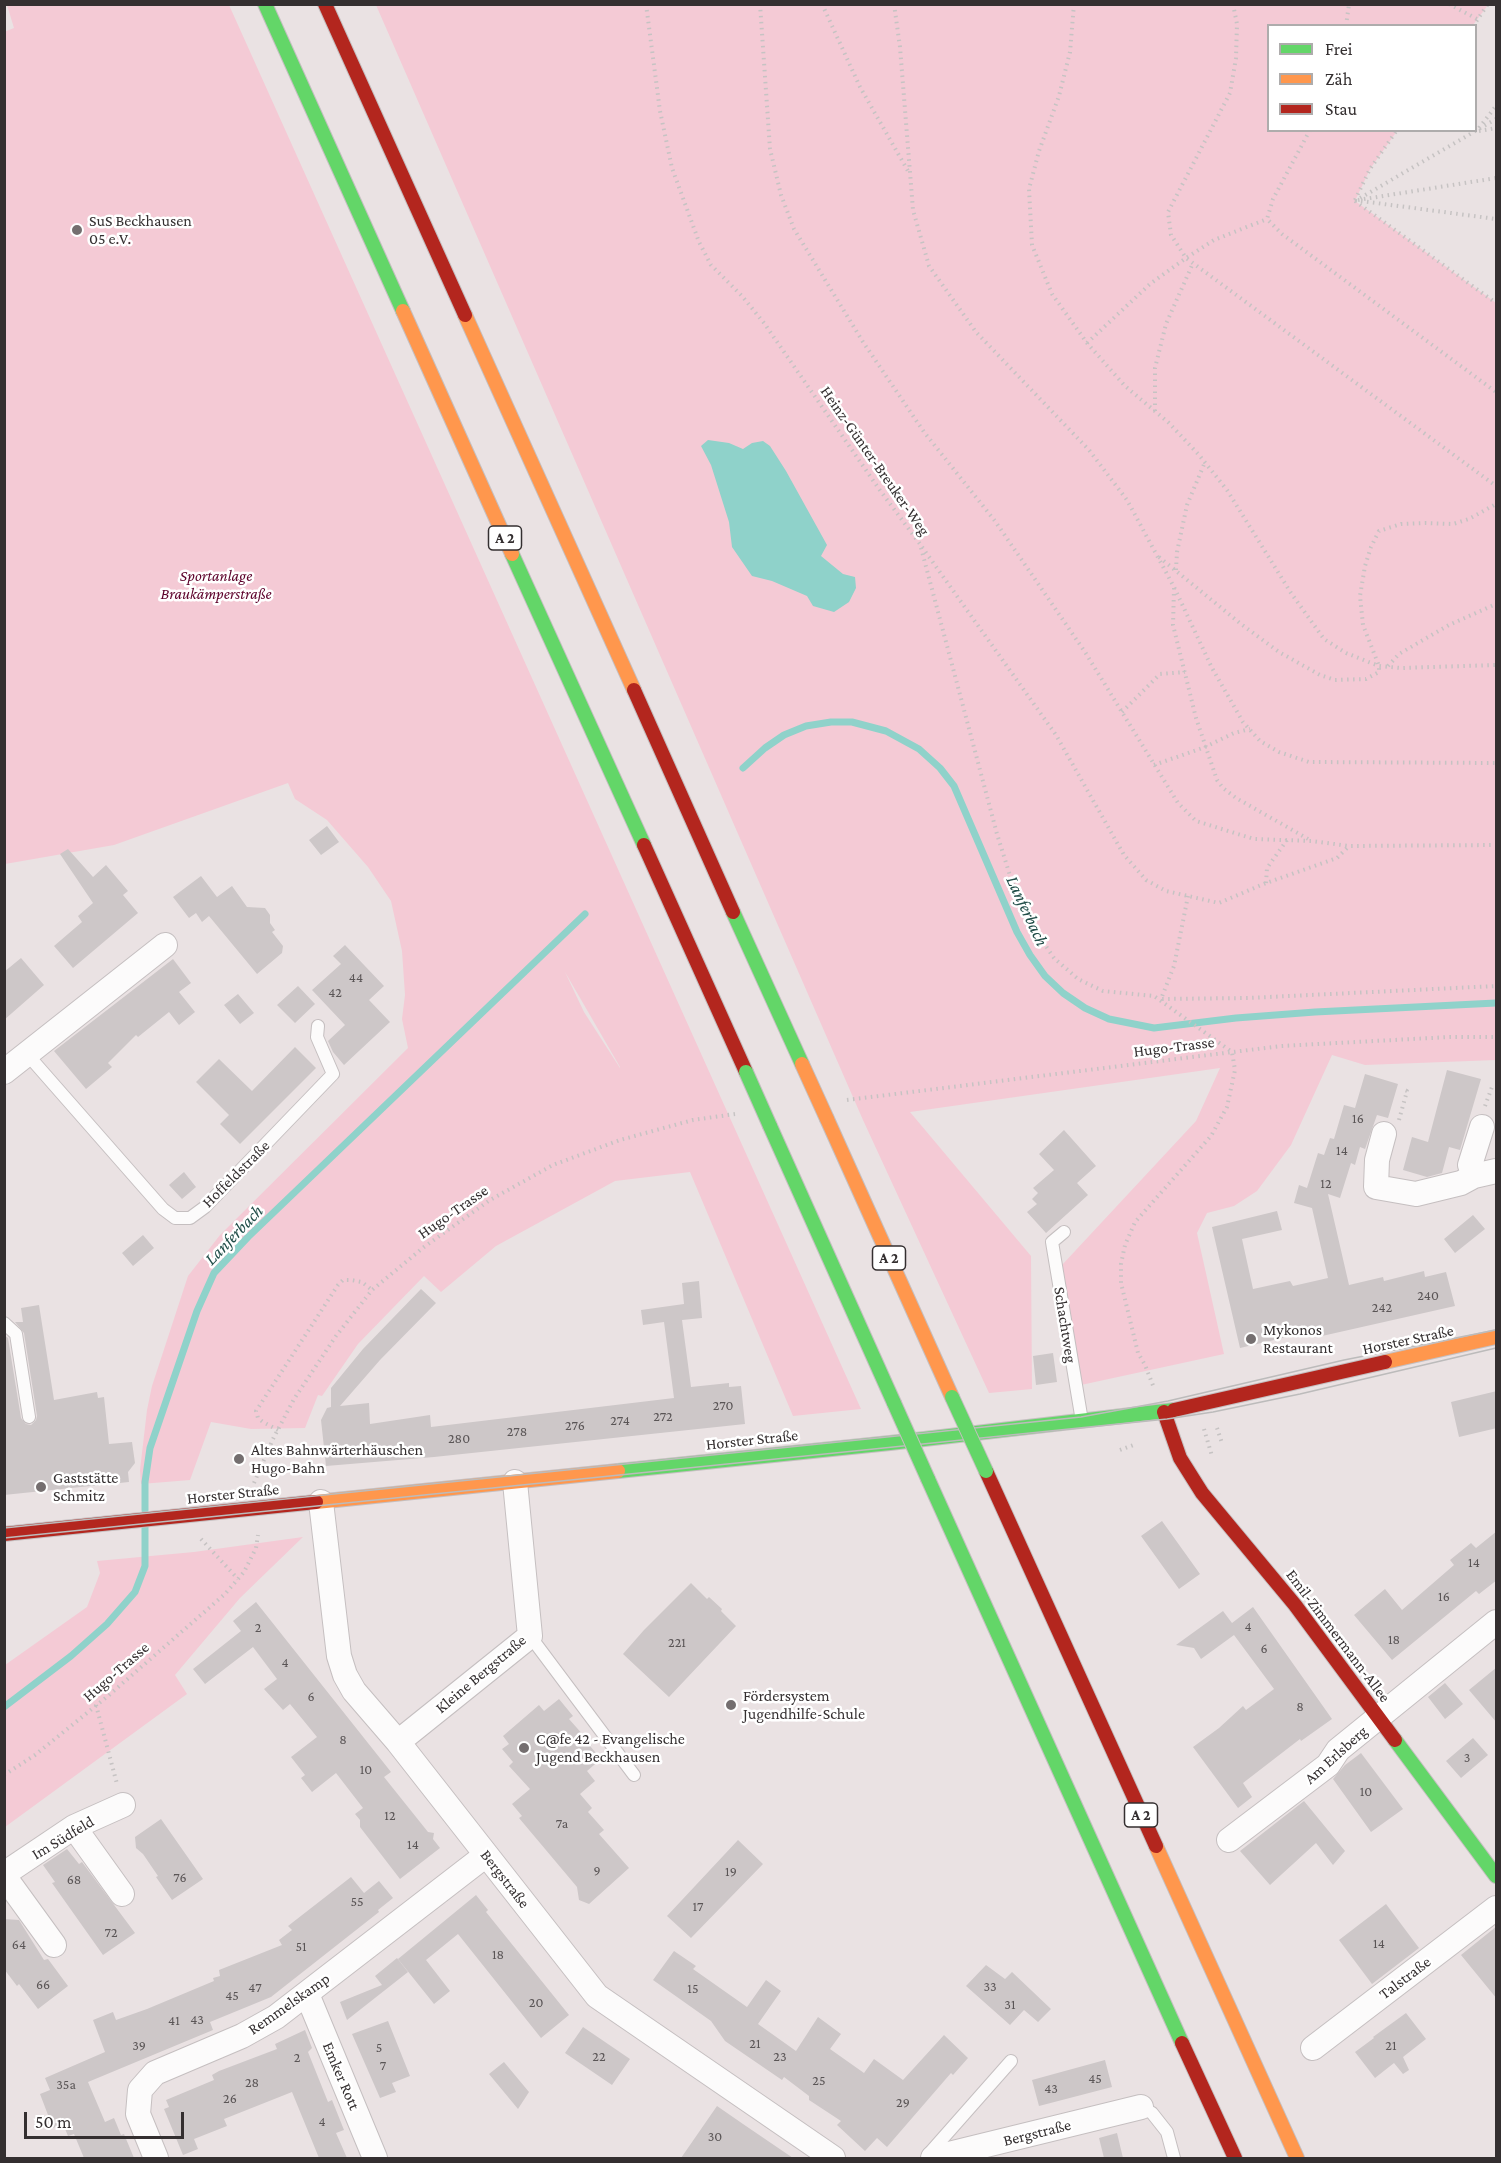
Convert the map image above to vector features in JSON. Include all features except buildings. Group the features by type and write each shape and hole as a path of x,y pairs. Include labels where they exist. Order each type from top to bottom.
{"main road":[{"name":"A 2","path":"265,4 1234,2158"},
{"name":"A 2","path":"325,4 1297,2158"},
{"name":"Horster Straße","path":"4,1534 1164,1412 1497,1337"},
{"name":"Emil-Zimmermann-Allee","path":"1164,1412 1180,1458 1202,1493 1295,1605 1497,1876"}],"street":[{"path":"4,1072 165,945"},
{"path":"1482,1127 1470,1165 1485,1173"},
{"path":"1384,1134 1377,1160 1376,1187 1416,1194 1461,1183 1485,1173"},
{"name":"Kleine Bergstraße","path":"398,1742 530,1635 515,1482"},
{"name":"Bergstraße","path":"321,1502 339,1656 345,1675 354,1691 398,1742 597,1996 833,2158"},
{"name":"Am Erlsberg","path":"1229,1840 1328,1765 1338,1750 1497,1622"},
{"name":"Im Südfeld","path":"4,1875 74,1827 123,1805"},
{"path":"74,1827 122,1894"},
{"name":"Remmelskamp","path":"156,2158 138,2114 140,2090 155,2073 242,2036 276,2017 486,1855"},
{"path":"4,1875 54,1945"},
{"name":"Talstraße","path":"1313,2048 1497,1908"},
{"name":"Emker Rott","path":"307,1994 375,2158"},
{"name":"Bergstraße","path":"933,2158 1141,2107"}],"lane":[{"name":"Hoffeldstraße","path":"27,1054 163,1209 175,1218 190,1218 205,1207 333,1074 317,1037 318,1026"},
{"name":"Schachtweg","path":"1064,1232 1052,1242 1082,1422"},
{"path":"4,1323 16,1334 29,1417"},
{"path":"530,1635 634,1775"},
{"path":"925,2158 1011,2061"},
{"path":"1141,2107 1152,2113 1167,2132 1174,2158"}],"path":[{"name":"Heinz-Günter-Breuker-Weg","path":"646,4 660,111 672,168 699,242 711,265 742,296 764,323 920,544 997,834 1012,882 1024,908 1054,958 1078,979 1103,991 1154,996 1161,999"},
{"path":"760,4 770,149 794,229 863,342 924,432 995,521 1085,652 1178,803 1197,821 1254,839 1312,841 1349,846 1497,845"},
{"path":"822,4 860,87 909,174"},
{"path":"894,4 900,47 913,210 929,266 976,332 1089,450 1127,500 1158,555 1212,668 1243,722 1260,741 1279,752 1309,762 1497,763"},
{"path":"1074,4 1070,52 1059,96 1039,151 1029,189 1032,245 1052,294 1087,343 1125,386 1168,423 1227,489 1291,592 1324,639 1346,653 1379,666 1497,665"},
{"path":"1233,4 1237,24 1236,58 1230,93 1168,212 1171,235 1186,258 1497,486"},
{"path":"1346,24 1349,4"},
{"path":"1449,4 1477,19"},
{"path":"1474,24 1488,4"},
{"path":"1477,131 1497,106"},
{"path":"1477,131 1497,119"},
{"path":"1477,132 1497,128"},
{"path":"1267,219 1273,199 1309,132"},
{"path":"1354,201 1370,169 1396,132"},
{"path":"1354,201 1476,132"},
{"path":"1354,201 1497,178"},
{"path":"1354,201 1497,219"},
{"path":"1354,201 1497,303"},
{"path":"1087,343 1150,284 1186,258 1215,240 1267,219"},
{"path":"1267,219 1282,234 1497,392"},
{"path":"1155,412 1155,368 1181,288 1193,263"},
{"path":"1176,571 1177,552 1187,505 1205,462"},
{"path":"1158,555 1269,645 1320,675 1335,680 1366,679 1379,672 1379,666 1363,625 1360,596 1365,566 1378,531 1401,524 1453,524 1469,519 1497,504"},
{"path":"920,544 1056,735 1124,855 1133,868 1146,880 1166,891 1219,903 1266,883 1337,858 1349,846"},
{"path":"1174,587 1173,625 1213,771 1223,788 1262,814 1312,841"},
{"path":"1388,667 1399,654 1449,625 1497,604"},
{"path":"1122,712 1160,674 1185,672"},
{"path":"1154,765 1205,747 1234,733 1250,729"},
{"path":"1266,883 1267,868 1287,840"},
{"path":"1161,999 1174,966 1188,896"},
{"path":"1161,999 1248,998 1497,986"},
{"path":"1146,1365 1138,1353 1121,1283 1121,1264 1125,1245 1135,1222 1211,1136 1227,1107 1235,1070 1232,1052 1161,999"},
{"name":"Hugo-Trasse","path":"855,1099 1281,1046 1497,1037"},
{"path":"1384,1134 1397,1126 1407,1091 1402,1089"},
{"name":"Hugo-Trasse","path":"273,1439 294,1399 336,1336 372,1290 424,1247 490,1200 552,1165 631,1137 693,1120 727,1115"},
{"path":"278,1430 258,1418 256,1411 338,1285 343,1280 351,1280 362,1282 372,1290"},
{"path":"1217,1428 1222,1443"},
{"path":"198,1536 238,1579"},
{"name":"Hugo-Trasse","path":"4,1776 35,1755 96,1706 225,1594 244,1572"},
{"path":"96,1706 123,1805"}],"green space":[{"name":"Sportanlage Braukämperstraße","path":"7,5 229,5 861,1409 793,1416 690,1172 615,1181 496,1246 441,1292 424,1276 358,1344 322,1396 318,1395 305,1428 251,1429 211,1422 190,1480 141,1484 140,1470 152,1386 188,1276 220,1235 408,1048 402,1019 405,995 402,951 391,901 368,867 327,820 295,799 288,783 114,845 5,864 4,32 14,28","holes":["565,972 620,1067 584,1012"]},
{"path":"376,5 1488,5 1474,24 1267,24 1267,132 1396,132 1370,169 1355,201 1496,303 1496,1060 1365,1065 1332,1055 1291,1145 1257,1191 1234,1206 1207,1213 1197,1233 1224,1354 1081,1385 1062,1265 1196,1121 1220,1068 910,1112 1031,1256 1032,1389 989,1393 863,1120"},
{"path":"303,1537 240,1598 175,1675 187,1694 5,1827 5,1665 87,1607 100,1573 97,1561 194,1552"}],"water":[{"path":"708,440 729,443 743,449 752,443 763,441 770,446 827,545 821,556 843,574 855,577 856,588 849,602 834,612 813,606 807,596 772,581 752,576 732,547 729,522 711,465 701,446"}],"waterway":[{"name":"Lanferbach","path":"743,768 784,735 806,726 831,722 852,722 886,731 919,749 940,768 954,786 1017,932 1030,955 1045,976 1063,993 1085,1008 1109,1019 1154,1028 1236,1018 1315,1012 1496,1003"},
{"name":"Lanferbach","path":"145,1510 145,1482 150,1448 197,1311 214,1273 248,1237 585,914"},
{"name":"Lanferbach","path":"4,1707 71,1656 107,1624 135,1592 145,1566 145,1527"}],"tram line":[{"path":"4,1528 1081,1417 1168,1401 1344,1360 1496,1330"},
{"path":"4,1538 1167,1419 1300,1394 1496,1348"}],"traffic: fast":[{"path":"265,4 403,311"},
{"path":"512,554 644,845"},
{"path":"733,912 802,1064"},
{"path":"746,1072 770,1126"},
{"path":"770,1126 894,1403"},
{"path":"952,1397 986,1471"},
{"path":"894,1403 928,1479"},
{"path":"618,1471 890,1443 1174,1410"},
{"path":"928,1479 1182,2043"},
{"path":"1395,1740 1496,1876"}],"traffic: slow":[{"path":"403,311 512,554"},
{"path":"465,315 634,690"},
{"path":"802,1064 827,1119"},
{"path":"827,1119 952,1397"},
{"path":"1385,1362 1496,1337"},
{"path":"316,1502 618,1471"},
{"path":"1156,1846 1297,2158"}],"traffic: jam":[{"path":"325,4 465,315"},
{"path":"634,690 733,912"},
{"path":"644,845 746,1072"},
{"path":"1174,1410 1385,1362"},
{"path":"1164,1412 1180,1458 1202,1493 1295,1605 1395,1740"},
{"path":"986,1471 1156,1846"},
{"path":"4,1534 316,1502"},
{"path":"1182,2043 1235,2158"}],"place":[{"name":"SuS Beckhausen 05 e.V.","path":"77,230"},
{"name":"Mykonos Restaurant","path":"1251,1339"},
{"name":"Altes Bahnwärterhäuschen Hugo-Bahn","path":"239,1459"},
{"name":"Gaststätte Schmitz","path":"41,1487"},
{"name":"Fördersystem Jugendhilfe-Schule","path":"731,1705"},
{"name":"C@fe 42 - Evangelische Jugend Beckhausen","path":"524,1748"}]}
